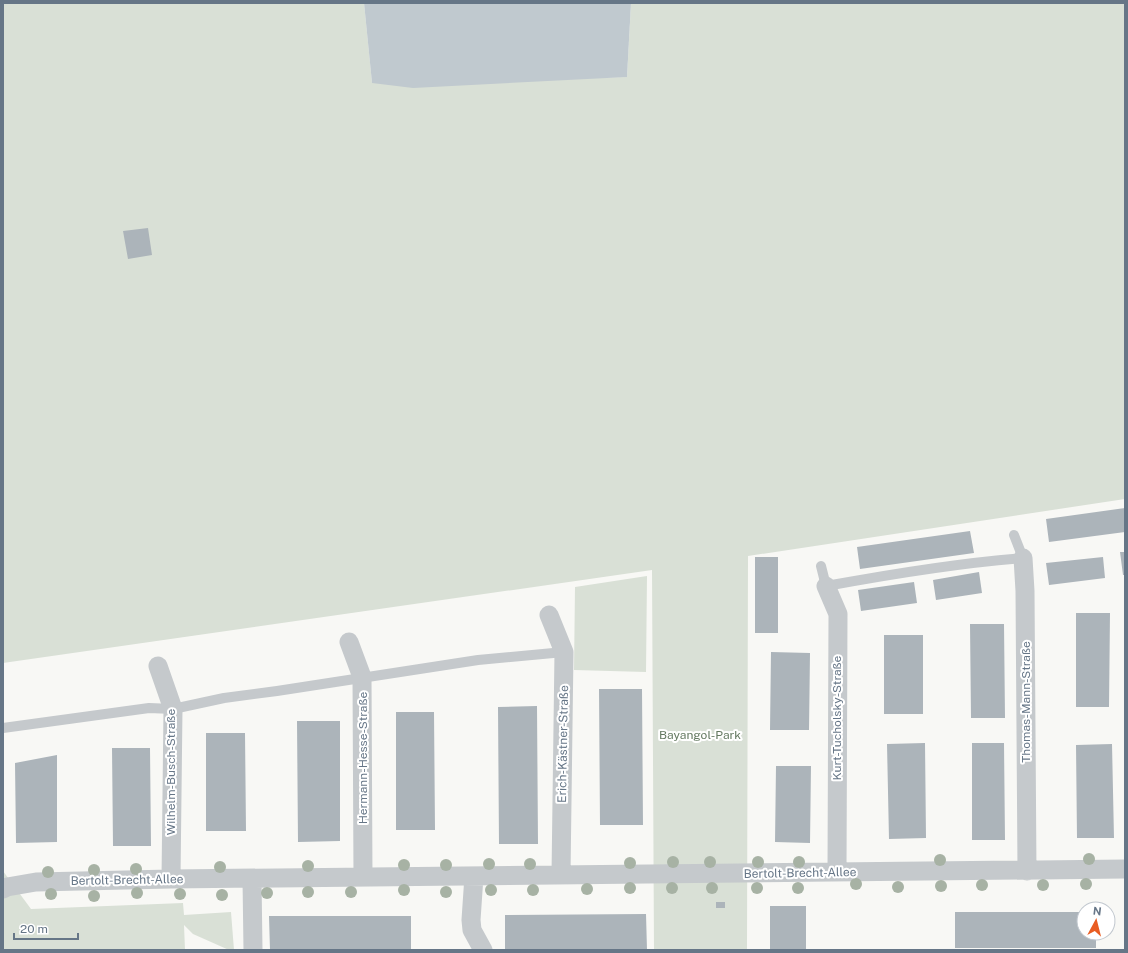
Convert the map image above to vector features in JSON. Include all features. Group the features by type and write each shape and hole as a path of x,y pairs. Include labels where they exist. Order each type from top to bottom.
{"street":[{"name":"Thomas-Mann-Straße","path":"1023,558 1025,591 1027,871"},
{"name":"Kurt-Tucholsky-Straße","path":"826,586 838,614 837,872"},
{"name":"Erich-Kästner-Straße","path":"549,615 564,652 561,875"},
{"name":"Hermann-Hesse-Straße","path":"349,642 362,677 363,877"},
{"name":"Wilhelm-Busch-Straße","path":"158,666 173,709 171,879"},
{"name":"Bertolt-Brecht-Allee","path":"3,889 36,882 171,879 1125,869"},
{"path":"474,876 471,920 472,930 483,950"},
{"path":"252,879 253,950"}],"lane":[{"name":"Thomas-Mann-Straße","path":"1014,536 1023,558"},
{"path":"826,586 863,579 974,563 1023,558"},
{"name":"Kurt-Tucholsky-Straße","path":"821,566 826,586"},
{"path":"3,728 149,708 173,709 224,698 478,660 564,652"}],"green space":[{"name":"Bayangol-Park","path":"3,3 364,3 372,83 627,77 631,3 1125,3 1125,499 748,556 747,950 654,950 652,570 3,663"},
{"path":"647,576 646,672 574,670 575,587"},
{"path":"3,871 31,909 183,903 184,915 231,912 234,950 229,950 193,934 184,925 185,950 3,950"}],"shaded area":[{"path":"364,3 631,3 627,77 413,88 372,83"}],"building":[{"path":"148,228 152,255 128,259 123,231"},
{"path":"1125,508 1125,532 1049,542 1046,519"},
{"path":"970,531 974,553 860,569 857,547"},
{"path":"1120,552 1125,552 1125,575 1123,575"},
{"path":"755,557 778,557 778,633 755,633"},
{"path":"1103,557 1105,578 1049,585 1046,563"},
{"path":"979,572 982,593 936,600 933,580"},
{"path":"914,582 917,603 861,611 858,590"},
{"path":"1076,613 1110,613 1109,707 1076,707"},
{"path":"970,624 1004,624 1005,718 971,718"},
{"path":"884,635 923,635 923,714 884,714"},
{"path":"771,652 810,653 809,730 770,730"},
{"path":"599,689 642,689 643,825 600,825"},
{"path":"537,706 538,844 499,844 498,707"},
{"path":"396,712 434,712 435,830 396,830"},
{"path":"297,721 340,721 340,841 298,842"},
{"path":"206,733 245,733 246,831 206,831"},
{"path":"925,743 926,838 889,839 887,744"},
{"path":"972,743 1004,743 1005,840 972,840"},
{"path":"1112,744 1114,838 1077,838 1076,745"},
{"path":"112,748 150,748 151,846 113,846"},
{"path":"57,755 57,842 16,843 15,763"},
{"path":"776,766 811,766 810,843 775,842"},
{"path":"716,902 725,902 725,908 716,908"},
{"path":"770,906 806,906 806,950 770,950"},
{"path":"955,912 1076,912 1076,941 1096,941 1096,948 955,948"},
{"path":"646,914 647,950 505,950 505,915"},
{"path":"269,916 411,916 411,950 270,950"}]}
